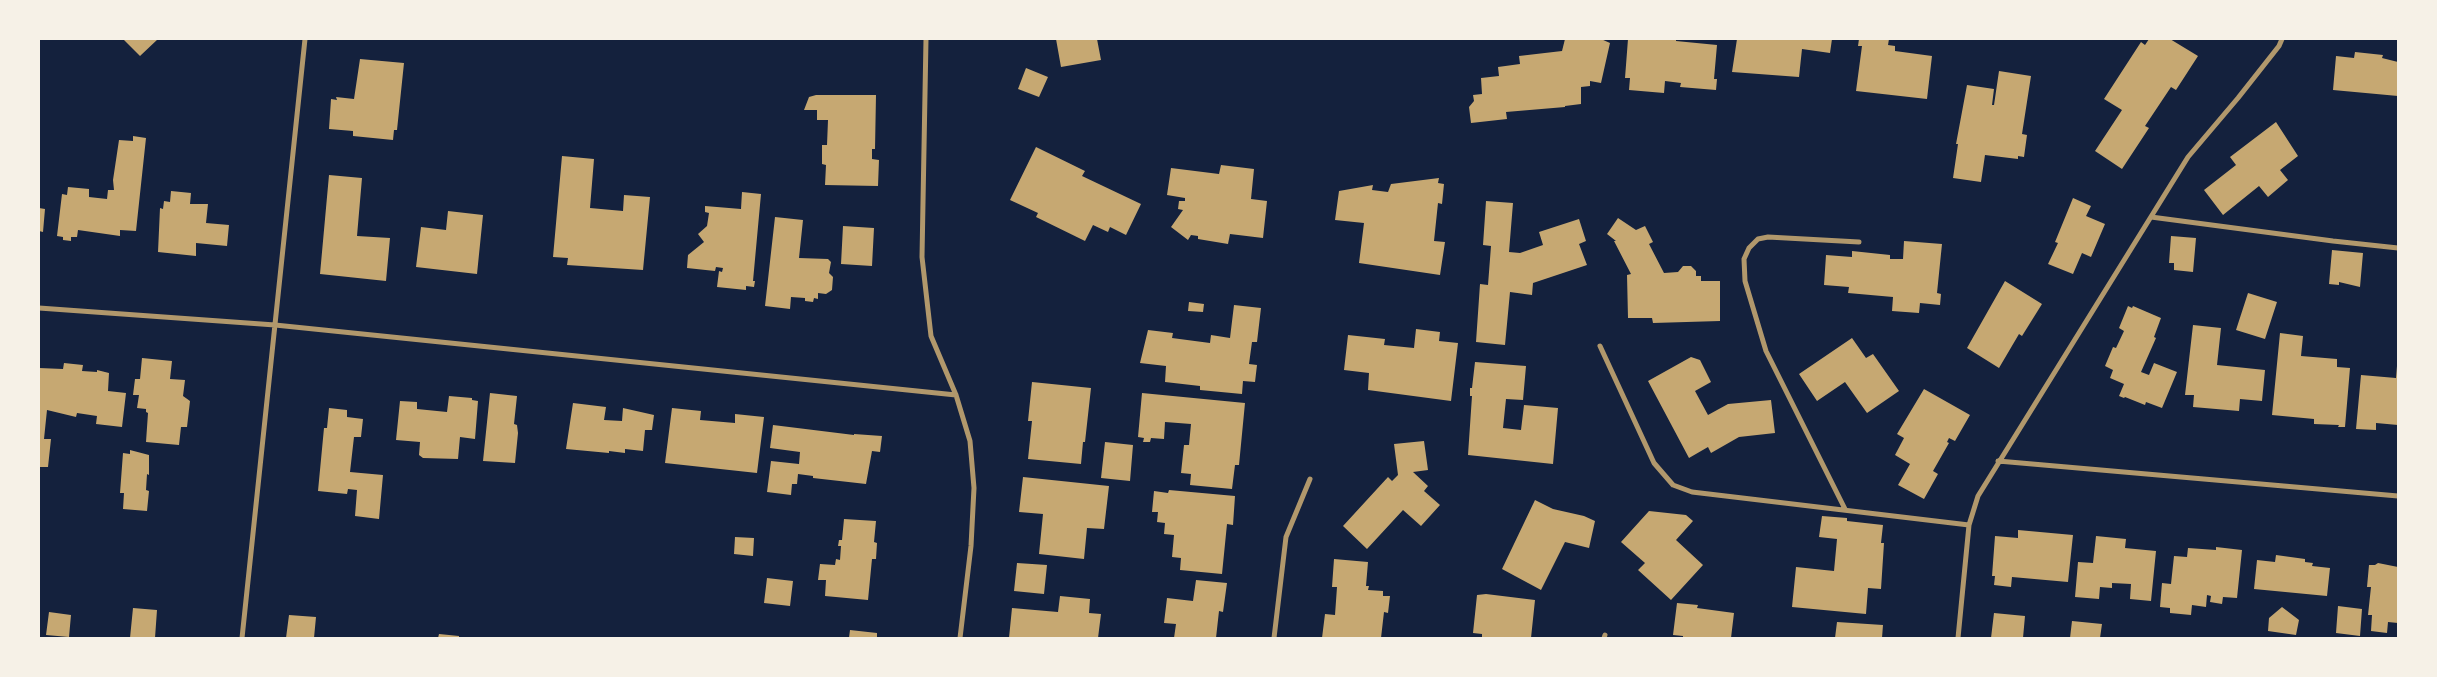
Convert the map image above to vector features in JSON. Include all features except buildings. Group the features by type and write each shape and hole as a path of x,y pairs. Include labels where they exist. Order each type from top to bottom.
{"street":[{"path":"242,638 305,39"},
{"path":"926,39 922,256 931,336 956,395 970,441 974,488 971,546 960,638"},
{"path":"1958,638 1969,525 1978,496 2188,157 2238,98 2279,46 2282,39"},
{"path":"2151,217 2333,242 2398,248"},
{"path":"1845,509 1766,351 1745,281 1744,260 1749,248 1758,239 1768,236 1859,242"},
{"path":"39,308 275,325 956,395"},
{"path":"1600,346 1654,463 1673,485 1692,492 1969,525"},
{"path":"1998,461 2398,496"},
{"path":"1274,638 1286,537 1310,479"}]}
